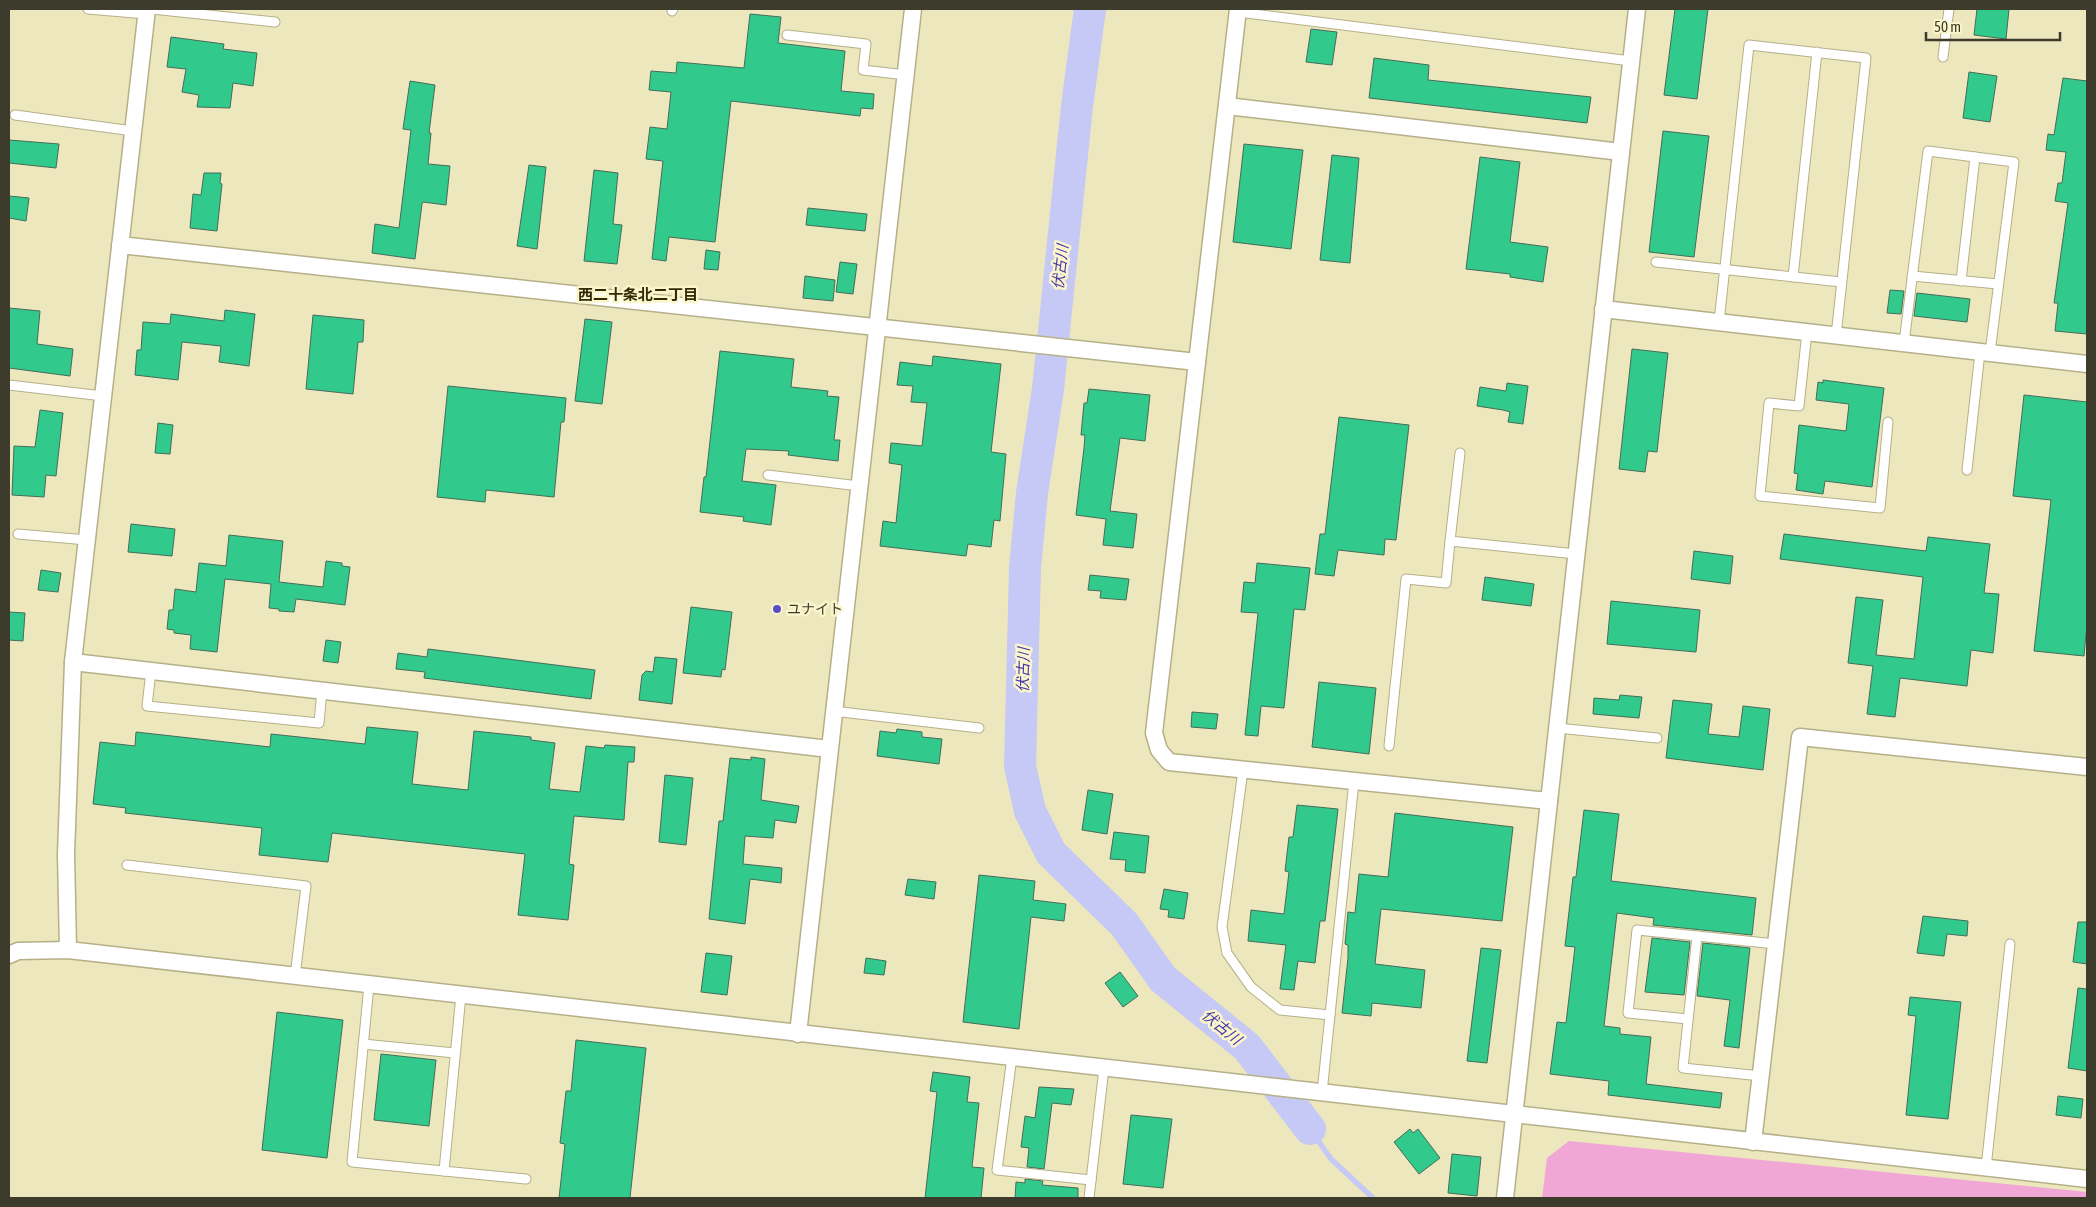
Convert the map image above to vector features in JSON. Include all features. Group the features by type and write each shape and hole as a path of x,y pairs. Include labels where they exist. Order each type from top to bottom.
{"street":[{"path":"798,1034 913,9"},
{"path":"1505,1198 1637,9"},
{"path":"1238,10 1154,733 1159,750 1169,762 1549,801"},
{"path":"68,950 66,854 73,662 148,11"},
{"path":"1227,106 1621,152"},
{"path":"120,244 1197,362"},
{"path":"1603,309 2087,364"},
{"path":"73,662 829,749"},
{"path":"1753,1142 1800,737 2087,767"},
{"path":"9,955 18,951 68,950 2087,1179"}],"lane":[{"path":"88,9 148,11 275,22"},
{"path":"1944,57 1949,9"},
{"path":"1238,10 1631,60"},
{"path":"787,35 866,44 863,70 906,75"},
{"path":"1719,322 1750,45 1818,52 1866,58 1836,336"},
{"path":"1793,277 1818,52"},
{"path":"15,115 133,130"},
{"path":"1904,343 1928,151 2014,162 1998,284 1985,352 1967,470"},
{"path":"1961,281 1975,157"},
{"path":"1656,262 1842,282"},
{"path":"1912,276 1998,284"},
{"path":"1806,332 1799,406 1769,403 1760,496 1880,508 1888,422"},
{"path":"9,385 103,396"},
{"path":"1389,746 1406,579 1446,583 1460,453"},
{"path":"768,475 859,486"},
{"path":"18,534 87,540"},
{"path":"1450,541 1576,554"},
{"path":"151,670 147,706 319,723 322,690"},
{"path":"833,711 979,728"},
{"path":"1557,728 1657,738"},
{"path":"1243,770 1222,927 1227,953 1251,987 1280,1010 1330,1015"},
{"path":"1319,1093 1330,1015 1354,781"},
{"path":"127,865 306,886 295,976"},
{"path":"1688,1019 1628,1013 1637,930 1776,944"},
{"path":"1697,936 1683,1068 1761,1076"},
{"path":"1986,1168 2010,944"},
{"path":"369,984 352,1162 526,1179"},
{"path":"444,1171 461,995"},
{"path":"363,1044 456,1052"},
{"path":"1012,1057 997,1170 1091,1180"},
{"path":"1089,1198 1104,1068"}],"shaded area":[{"path":"1569,1141 2087,1192 2087,1198 1542,1198 1547,1158"}],"building":[{"path":"1675,9 1708,9 1697,99 1664,95"},
{"path":"1977,9 2009,9 2006,39 1974,35"},
{"path":"750,14 781,17 778,43 845,51 841,91 874,94 873,109 861,108 860,116 731,101 715,242 669,237 666,261 652,259 663,161 646,159 650,127 667,129 671,92 649,90 651,71 676,73 677,62 744,68"},
{"path":"1311,29 1337,32 1332,65 1306,62"},
{"path":"171,37 224,44 223,49 257,53 253,86 233,83 230,108 197,107 199,95 182,92 186,69 167,67"},
{"path":"1374,58 1429,65 1428,80 1591,97 1587,123 1369,98"},
{"path":"1969,72 1997,76 1990,122 1963,118"},
{"path":"2063,78 2087,81 2087,334 2055,331 2058,303 2054,303 2068,203 2055,201 2058,183 2062,183 2066,152 2046,150 2048,134 2054,135"},
{"path":"410,81 435,85 429,133 431,133 428,164 450,166 446,205 423,202 422,204 415,259 372,253 375,224 399,228 411,130 403,129"},
{"path":"1663,131 1709,136 1694,257 1649,252"},
{"path":"9,140 59,144 56,168 9,163"},
{"path":"1244,144 1303,150 1291,249 1233,242"},
{"path":"1332,155 1359,158 1350,263 1320,260"},
{"path":"1480,157 1520,162 1510,242 1548,247 1543,282 1510,277 1510,274 1466,269"},
{"path":"529,165 546,167 537,249 517,246"},
{"path":"594,170 618,173 613,224 622,225 617,264 584,261"},
{"path":"204,173 221,173 220,183 222,184 217,231 190,228 193,194 201,195"},
{"path":"9,196 29,198 26,221 9,218"},
{"path":"808,208 867,214 865,231 806,225"},
{"path":"706,250 720,252 718,270 704,269"},
{"path":"840,262 857,264 853,294 836,292"},
{"path":"805,276 835,280 833,301 803,298"},
{"path":"1890,290 1904,291 1901,314 1887,313"},
{"path":"1917,293 1970,299 1967,322 1914,316"},
{"path":"9,308 40,311 37,344 73,349 70,376 9,368"},
{"path":"225,310 255,314 249,366 219,362 221,346 182,342 178,380 135,375 137,350 141,350 143,322 170,324 171,314 224,321"},
{"path":"313,315 364,320 363,342 358,342 353,394 306,389"},
{"path":"585,319 612,322 602,404 575,401"},
{"path":"1632,349 1668,353 1657,452 1648,451 1645,472 1619,469"},
{"path":"720,351 794,359 791,387 828,391 827,396 839,397 834,440 840,440 838,461 788,455 789,451 746,449 742,481 776,485 771,525 743,521 744,517 700,512 704,477 706,477"},
{"path":"933,356 1001,364 991,452 1006,454 1000,521 994,520 991,547 968,544 966,556 880,546 883,521 896,523 902,465 889,463 891,443 922,446 927,403 911,402 913,386 897,385 900,362 932,366"},
{"path":"1823,380 1884,388 1872,487 1825,481 1823,494 1796,490 1798,474 1794,473 1799,425 1846,431 1849,404 1816,400 1818,382 1823,383"},
{"path":"1507,383 1528,386 1523,424 1508,422 1510,412 1477,406 1480,387 1506,391"},
{"path":"448,386 566,398 564,422 561,422 554,497 486,490 485,502 437,497"},
{"path":"1089,389 1150,395 1145,441 1120,438 1110,511 1137,514 1133,548 1103,545 1106,519 1076,515 1085,435 1081,435 1084,403 1087,403"},
{"path":"2024,395 2087,402 2087,624 2084,656 2034,651 2051,500 2013,496"},
{"path":"40,410 63,413 56,476 46,475 44,497 12,495 14,446 35,447"},
{"path":"1339,417 1409,425 1396,540 1385,539 1384,555 1338,550 1334,576 1315,574 1320,534 1325,534"},
{"path":"158,423 173,425 170,454 155,453"},
{"path":"131,524 175,529 172,556 128,552"},
{"path":"1784,534 1926,551 1928,537 1990,544 1984,593 1999,594 1993,653 1971,650 1967,686 1900,678 1895,717 1867,714 1873,666 1848,663 1856,597 1883,600 1876,655 1914,659 1923,577 1780,559"},
{"path":"229,535 283,541 279,582 323,587 326,561 342,563 342,566 350,567 345,605 296,599 294,612 279,611 279,609 269,608 271,584 225,579 217,652 190,649 191,635 174,633 174,630 167,629 169,610 173,610 175,589 196,592 199,563 226,566"},
{"path":"1694,551 1733,556 1730,584 1691,579"},
{"path":"1257,563 1310,568 1305,610 1294,609 1284,708 1261,706 1258,736 1245,735 1258,613 1241,612 1244,582 1255,583"},
{"path":"41,570 61,573 58,592 38,590"},
{"path":"1090,575 1129,579 1126,600 1100,598 1101,591 1088,590"},
{"path":"1485,577 1534,584 1531,606 1482,600"},
{"path":"1611,601 1700,610 1696,652 1607,644"},
{"path":"691,607 732,612 725,670 722,669 721,677 683,673"},
{"path":"9,612 25,613 23,641 9,640"},
{"path":"326,640 341,642 338,663 323,661"},
{"path":"428,649 595,670 591,699 424,678 425,672 396,669 398,653 427,657"},
{"path":"655,657 677,659 672,704 639,700 642,675 646,671 653,672"},
{"path":"1319,682 1376,688 1369,754 1312,747"},
{"path":"1620,695 1642,697 1639,718 1593,714 1594,698 1619,700"},
{"path":"1673,700 1712,704 1708,734 1739,737 1743,706 1770,709 1763,770 1666,758"},
{"path":"1192,712 1218,714 1216,729 1191,727"},
{"path":"367,727 418,732 412,784 468,790 474,731 531,737 531,740 555,743 549,789 580,792 586,746 604,748 605,745 635,747 634,762 628,762 624,820 574,816 569,864 574,865 568,920 518,915 525,854 332,833 328,862 259,855 262,828 125,813 126,808 93,804 100,742 135,746 136,732 270,747 271,734 365,744"},
{"path":"897,729 922,732 922,737 942,739 939,764 877,756 880,731 896,733"},
{"path":"751,757 765,759 761,800 799,806 796,823 775,820 773,838 745,836 743,864 782,868 781,883 750,879 745,924 709,919 719,821 723,821 730,758 751,760"},
{"path":"665,775 693,778 686,845 659,842"},
{"path":"1088,790 1113,794 1107,834 1082,830"},
{"path":"1297,805 1338,809 1325,921 1320,921 1315,963 1298,961 1294,990 1280,989 1286,945 1248,941 1251,910 1284,914 1289,872 1285,871 1289,837 1293,837"},
{"path":"1584,810 1619,814 1611,881 1756,898 1752,935 1653,925 1654,918 1617,913 1604,1026 1620,1028 1620,1034 1651,1037 1646,1084 1722,1093 1720,1108 1608,1095 1609,1081 1550,1074 1557,1022 1566,1023 1575,947 1565,946 1573,877 1576,877"},
{"path":"1395,813 1513,827 1502,921 1381,909 1375,964 1425,970 1421,1008 1372,1003 1371,1016 1342,1013 1348,958 1348,945 1345,944 1348,912 1355,913 1359,874 1388,877"},
{"path":"1114,832 1149,836 1145,873 1125,871 1126,860 1110,859"},
{"path":"979,875 1035,881 1033,900 1066,904 1064,921 1031,917 1019,1029 963,1022"},
{"path":"908,879 936,882 934,899 905,895"},
{"path":"1164,889 1188,893 1184,919 1168,917 1169,910 1160,909"},
{"path":"1923,916 1968,921 1967,936 1947,934 1944,956 1917,953"},
{"path":"2078,922 2087,922 2087,964 2073,962"},
{"path":"1652,938 1690,942 1684,995 1645,992"},
{"path":"1703,943 1750,948 1739,1048 1724,1046 1730,1000 1697,996"},
{"path":"1481,948 1501,950 1487,1063 1467,1061"},
{"path":"706,953 732,956 727,995 701,992"},
{"path":"866,958 886,961 884,975 864,973"},
{"path":"1120,972 1138,996 1123,1007 1105,983"},
{"path":"2078,988 2087,989 2087,1071 2068,1068"},
{"path":"1910,997 1961,1002 1948,1119 1906,1115 1916,1016 1908,1015"},
{"path":"277,1012 343,1020 327,1158 262,1150"},
{"path":"576,1040 646,1048 630,1198 559,1198 565,1144 560,1143 566,1091 571,1091"},
{"path":"381,1054 436,1060 429,1126 374,1120"},
{"path":"933,1072 970,1077 967,1102 979,1103 972,1167 984,1168 981,1198 925,1198 937,1092 930,1091"},
{"path":"1039,1087 1074,1089 1071,1105 1052,1103 1044,1169 1027,1167 1029,1148 1021,1147 1025,1116 1035,1118"},
{"path":"2058,1096 2083,1099 2081,1118 2056,1115"},
{"path":"1131,1115 1172,1119 1163,1188 1123,1184"},
{"path":"1410,1129 1413,1133 1418,1129 1440,1158 1419,1174 1394,1142"},
{"path":"1452,1154 1481,1157 1477,1196 1448,1193"},
{"path":"1025,1179 1043,1181 1042,1185 1078,1188 1078,1198 1015,1198 1016,1182 1025,1183"}],"waterway":[{"name":"伏古川","path":"1090,9 1077,106 1048,389 1032,493 1025,568 1020,766 1030,811 1051,853 1124,924 1163,979 1247,1047 1310,1129"},
{"name":"伏古川","path":"1310,1129 1331,1159 1373,1198"}],"place":[{"name":"ユナイト","path":"777,609"}],"district":[{"name":"西二十条北二丁目","path":"638,294"}]}
